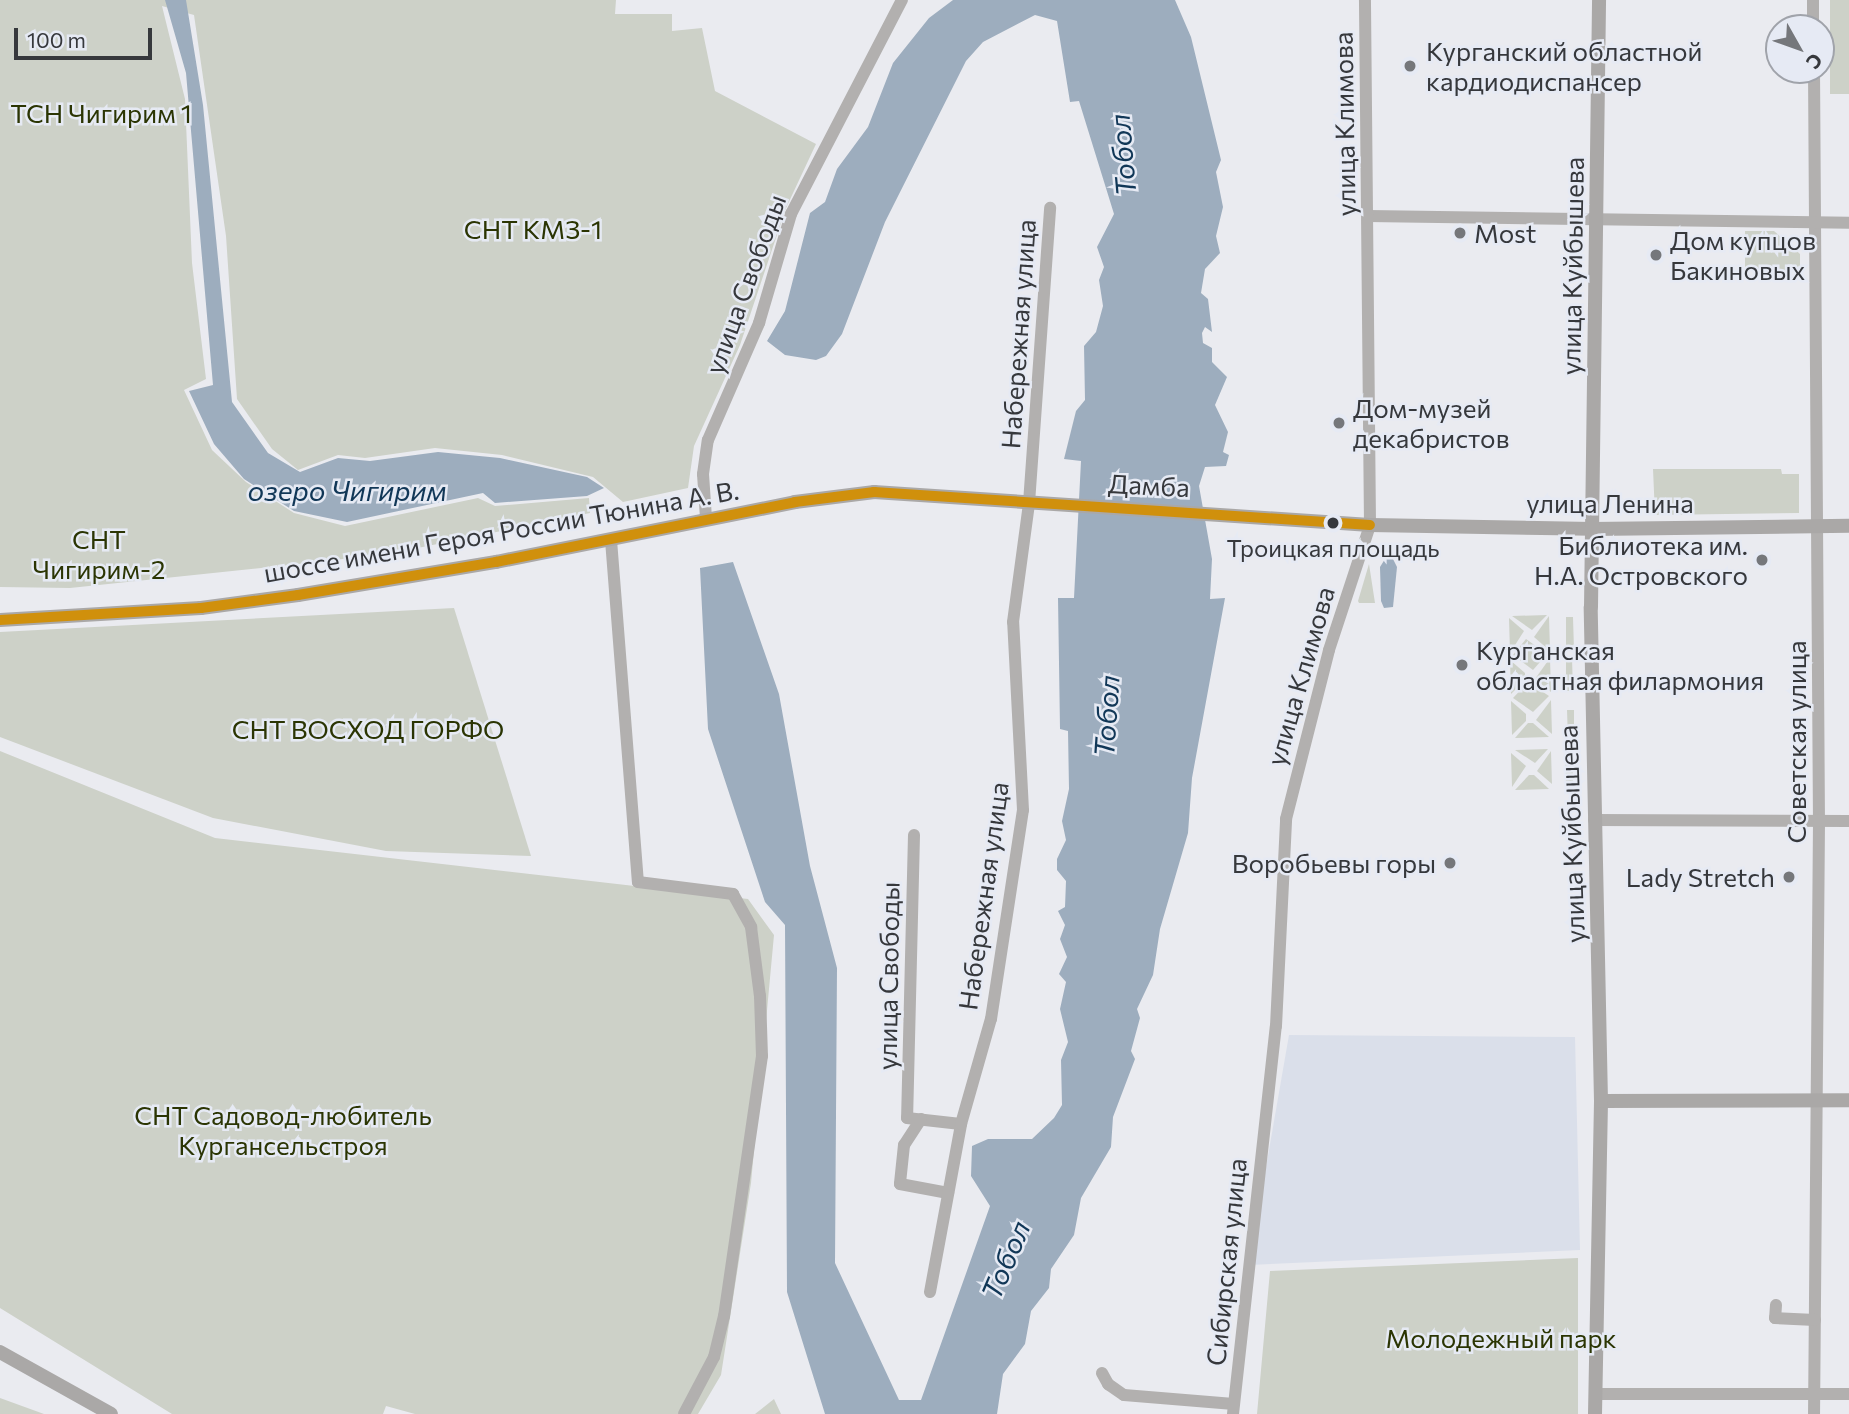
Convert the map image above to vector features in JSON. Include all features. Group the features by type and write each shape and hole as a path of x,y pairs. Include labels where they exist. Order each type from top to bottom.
{"main road":[{"name":"улица Куйбышева","path":"1595,1414 1601,1101 1594,820 1592,529 1598,220 1598,0"},
{"name":"шоссе имени Героя России Тюнина А. В.","path":"0,621 188,609 274,598 611,540 706,518 874,492 1029,503"},
{"name":"Дамба","path":"1029,503 1233,514 1370,525"},
{"name":"улица Ленина","path":"1370,525 1592,529 1849,526"},
{"path":"1601,1101 1849,1100"},
{"path":"0,1352 111,1414"}],"street":[{"name":"улица Свободы","path":"706,518 703,474 708,440 759,323 791,214 902,0"},
{"name":"улица Климова","path":"1265,1115 1276,1026 1282,864 1290,795 1329,650 1370,525 1365,0"},
{"name":"Советская улица","path":"1814,84 1819,1100 1814,1414"},
{"name":"Набережная улица","path":"930,1292 961,1124 991,1018 1023,810 1013,622 1029,503 1050,208"},
{"path":"1368,216 1849,223"},
{"path":"611,540 638,882 733,894 751,927 760,996 762,1056 724,1316 714,1357 684,1414"},
{"path":"1594,820 1849,821"},
{"name":"улица Свободы","path":"914,835 908,1118 921,1119"},
{"name":"Сибирская улица","path":"1234,1409 1265,1115"},
{"path":"948,1193 900,1184 904,1145 921,1119 961,1124"},
{"path":"1776,1305 1775,1318 1815,1320"},
{"path":"1102,1373 1124,1395 1234,1409"},
{"path":"1595,1394 1849,1394"}],"shaded area":[{"path":"1289,1035 1575,1037 1580,1250 1249,1265"}],"green space":[{"name":"СНТ КМЗ-1","path":"0,0 616,0 615,14 672,14 672,31 702,28 715,91 816,144 786,208 740,345 694,446 688,488 623,502 593,477 502,455 435,448 365,458 338,455 298,470 272,449 237,399 226,236 194,15 162,6 185,99 192,263 206,379 184,390 212,450 246,482 294,513 345,526 478,498 495,506 589,498 590,513 398,552 327,561 70,588 0,587"},
{"path":"1830,0 1849,0 1849,94 1830,94 1830,84 1835,84 1835,14 1830,14"},
{"path":"1745,231 1774,231 1800,254 1800,271 1745,270"},
{"path":"1653,469 1781,469 1782,474 1799,474 1799,513 1655,515"},
{"path":"1369,564 1375,603 1359,603 1358,601"},
{"name":"СНТ ВОСХОД ГОРФО","path":"454,608 531,856 386,851 213,818 0,737 0,632"},
{"path":"1547,615 1532,630 1512,616"},
{"path":"1549,616 1550,651 1534,637"},
{"path":"1566,617 1573,617 1574,650 1566,650"},
{"path":"1509,618 1524,631 1510,653"},
{"path":"1526,639 1547,654 1533,670 1513,655"},
{"path":"1550,658 1551,692 1535,679"},
{"path":"1566,658 1572,658 1573,691 1566,691"},
{"path":"1510,660 1525,673 1525,680 1511,694"},
{"path":"1528,682 1549,696 1533,712 1513,698"},
{"path":"1551,700 1552,734 1536,720"},
{"path":"1511,701 1526,714 1526,721 1512,735"},
{"path":"1567,710 1574,710 1574,742 1568,742"},
{"path":"1528,723 1533,723 1549,737 1515,738"},
{"path":"1548,749 1535,763 1515,750"},
{"name":"СНТ Садовод-любитель Кургансельстроя","path":"0,751 215,838 748,899 774,935 751,1183 721,1375 698,1414 415,1414 386,1406 383,1414 172,1414 0,1308"},
{"path":"1551,751 1552,784 1537,771"},
{"path":"1511,753 1526,766 1512,787"},
{"path":"1565,753 1573,753 1573,785 1566,786"},
{"path":"1529,775 1534,775 1549,789 1515,790"},
{"name":"Молодежный парк","path":"1578,1258 1578,1414 1257,1414 1270,1271"},
{"path":"0,1398 44,1414 0,1414"},
{"path":"774,1399 781,1414 755,1414"}],"water":[{"name":"озеро Чигирим","path":"165,0 186,0 203,105 232,402 268,453 300,472 338,458 370,461 438,452 500,458 587,477 604,488 587,496 495,503 483,493 347,522 294,511 244,479 214,444 189,391 213,385 186,73"},
{"name":"Тобол","path":"953,0 1175,0 1191,37 1221,160 1216,172 1223,207 1216,236 1220,253 1205,269 1201,293 1208,299 1212,332 1205,327 1202,333 1203,343 1212,348 1212,362 1227,377 1215,405 1228,432 1223,452 1229,455 1226,466 1205,467 1199,486 1212,559 1210,599 1225,598 1192,778 1188,833 1160,929 1153,975 1137,1009 1140,1018 1131,1051 1135,1059 1113,1117 1111,1147 1081,1198 1074,1235 1051,1269 1049,1288 1031,1311 1025,1344 1003,1374 997,1414 825,1414 787,1292 785,925 765,902 708,729 700,568 733,562 779,694 810,866 837,968 835,1263 899,1400 921,1400 990,1206 971,1176 972,1146 988,1139 1032,1139 1054,1118 1062,1105 1061,1060 1068,1042 1060,1009 1066,982 1059,974 1067,957 1060,939 1065,925 1058,911 1065,907 1066,881 1057,870 1057,859 1066,840 1062,821 1069,789 1068,731 1060,729 1058,598 1074,598 1081,461 1064,459 1076,411 1085,400 1084,346 1096,332 1103,306 1099,280 1104,267 1097,247 1114,214 1079,101 1070,102 1057,21 1035,15 983,42 966,61 885,222 842,334 826,356 816,360 785,355 767,341 785,311 810,213 825,202 837,169 868,127 893,63 929,18"},
{"path":"1385,559 1393,559 1397,567 1393,607 1384,608 1381,601 1380,567"}],"transit line":[{"path":"0,620 201,608 298,595 496,562 795,502 874,492 1370,525"}],"place":[{"name":"Курганский областной кардиодиспансер","path":"1410,66"},
{"name":"Most","path":"1460,233"},
{"name":"Дом купцов Бакиновых","path":"1656,255"},
{"name":"Дом-музей декабристов","path":"1339,423"},
{"name":"Троицкая площадь","path":"1333,523"},
{"name":"Библиотека им. Н.А. Островского","path":"1762,560"},
{"name":"Курганская областная филармония","path":"1462,665"},
{"name":"Воробьевы горы","path":"1450,863"},
{"name":"Lady Stretch","path":"1789,877"}],"park label":[{"name":"ТСН Чигирим 1","path":"101,113"},
{"name":"СНТ Чигирим-2","path":"99,554"}]}
